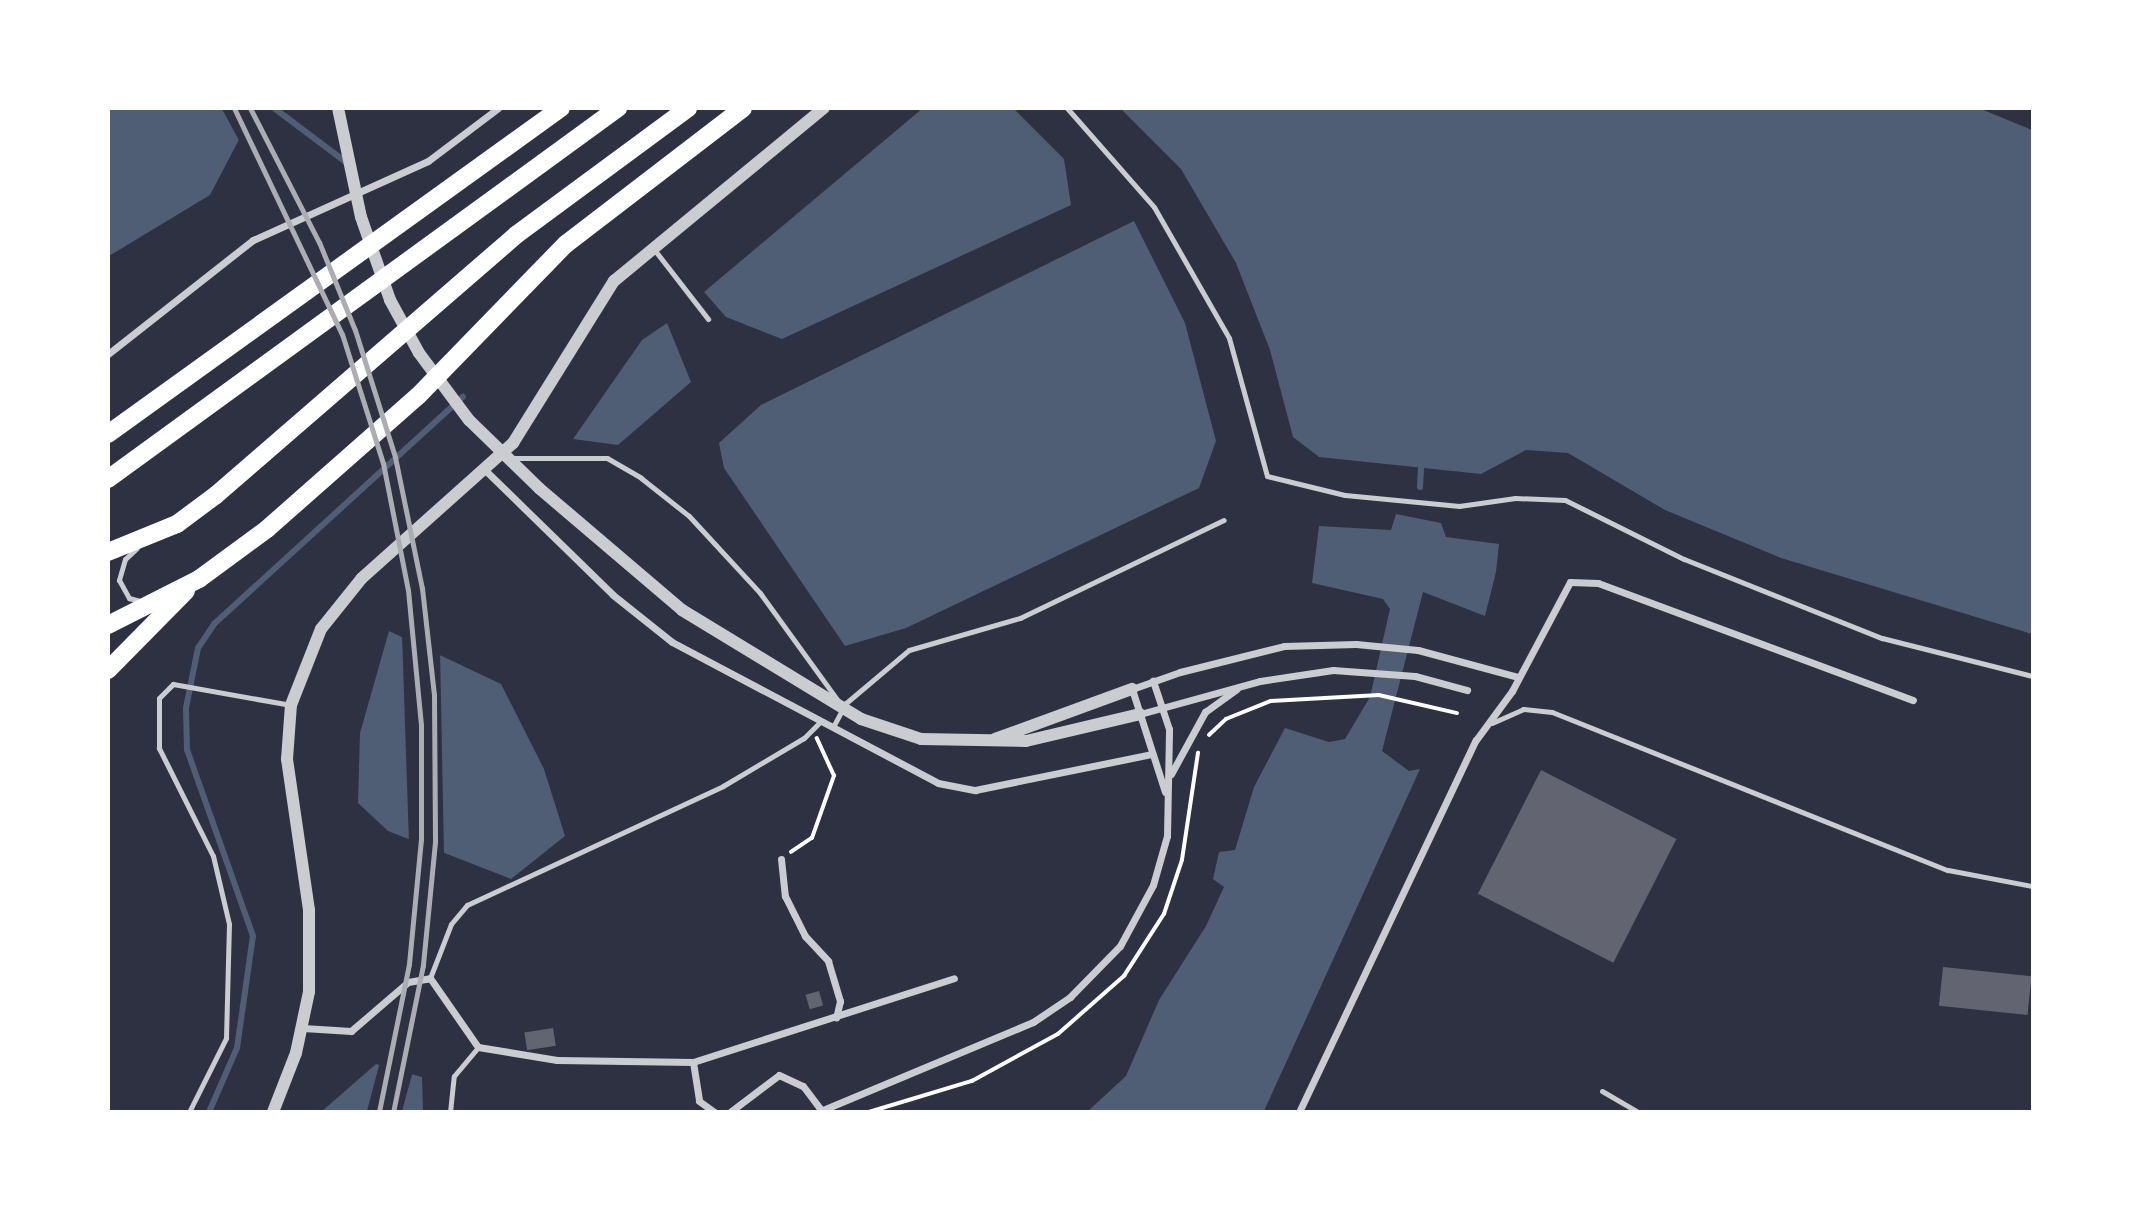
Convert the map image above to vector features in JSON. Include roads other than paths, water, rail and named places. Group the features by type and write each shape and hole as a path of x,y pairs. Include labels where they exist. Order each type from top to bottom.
{"main road":[{"path":"108,434 561,108"},
{"path":"108,479 618,108"},
{"path":"108,552 145,540 216,495 516,235 688,108"},
{"path":"108,670 199,579 366,445 608,207 743,108"},
{"path":"108,625 199,579"}],"street":[{"path":"338,108 361,217 390,300 419,353 469,420 614,557 768,667 895,732 984,743 1088,730 1278,677 1370,671 1467,690"},
{"path":"108,354 253,240 428,160 498,108"},
{"path":"273,1111 303,1028 311,940 289,788 291,705 309,651 347,593 498,459 614,281 651,246 824,108"},
{"path":"486,471 613,595 672,642 938,783 975,790 1152,754"},
{"path":"1299,1111 1439,829 1476,740 1518,677 1561,589 1570,582 1598,583 1913,700"},
{"path":"984,743 1153,681 1284,646 1388,646 1518,677"},
{"path":"730,1111 779,1074 803,1086 819,1111 1024,1026 1070,997 1120,946 1139,913 1167,836 1169,729 1153,681"},
{"path":"1167,798 1186,739 1205,712 1243,685"},
{"path":"1132,689 1167,798"},
{"path":"781,859 785,896 805,936 828,961 840,1001 836,1018"},
{"path":"303,1028 351,1031 408,982 430,978 478,1047 557,1060 693,1062 954,978"},
{"path":"693,1062 699,1101 714,1111"}],"lane":[{"path":"1067,108 1154,207 1229,338 1267,476 1345,495 1459,506 1515,498 1565,500 1684,559 1882,638 2032,676"},
{"path":"651,246 708,319"},
{"path":"498,459 607,458 641,478 689,516 760,593 842,707"},
{"path":"833,727 842,707 909,650 1020,618 1224,520"},
{"path":"145,540 125,559 120,580 129,598 150,603"},
{"path":"189,1111 226,1038 229,924 212,856 159,748 155,719 159,698 173,684 291,705"},
{"path":"1476,740 1508,713 1552,712 1948,870 2032,886"},
{"path":"430,978 451,924 467,905 723,786 813,729 821,721"},
{"path":"450,1111 454,1076 478,1047"},
{"path":"1602,1091 1638,1111"}],"water":[{"path":"923,108 1014,109 1064,159 1071,205 782,339 726,317 704,292"},
{"path":"109,109 255,109 210,195 109,256"},
{"path":"1121,109 1981,109 2032,130 2032,634 1781,558 1665,510 1568,453 1526,450 1481,474 1319,457 1293,437 1270,350 1236,263 1181,169"},
{"path":"1134,221 1185,323 1216,441 1199,488 906,628 845,646 724,468 719,443 761,405"},
{"path":"667,323 691,382 618,445 573,439 642,340"},
{"path":"1396,514 1441,523 1446,537 1499,544 1496,572 1485,616 1423,592 1382,751 1409,771 1420,769 1264,1111 1087,1112 1126,1076 1159,1000 1206,926 1224,887 1213,879 1219,852 1235,850 1254,787 1285,728 1329,742 1345,739 1370,697 1390,609 1383,599 1312,583 1319,526 1391,530"},
{"path":"389,631 501,684 544,769 565,836 511,879 388,831 358,803 360,733"},
{"path":"376,1064 422,1077 423,1111 321,1112"}],"waterway":[{"path":"274,108 347,163"},
{"path":"209,1112 237,1048 253,936 187,750 186,708 198,648 214,624 463,397"},
{"path":"1420,487 1421,465"}],"railway":[{"path":"234,108 342,334 383,463 408,590 421,725 421,839 409,964 379,1112"},
{"path":"250,108 319,242 355,330 395,457 422,588 434,695 435,842 423,965 393,1112"}]}
